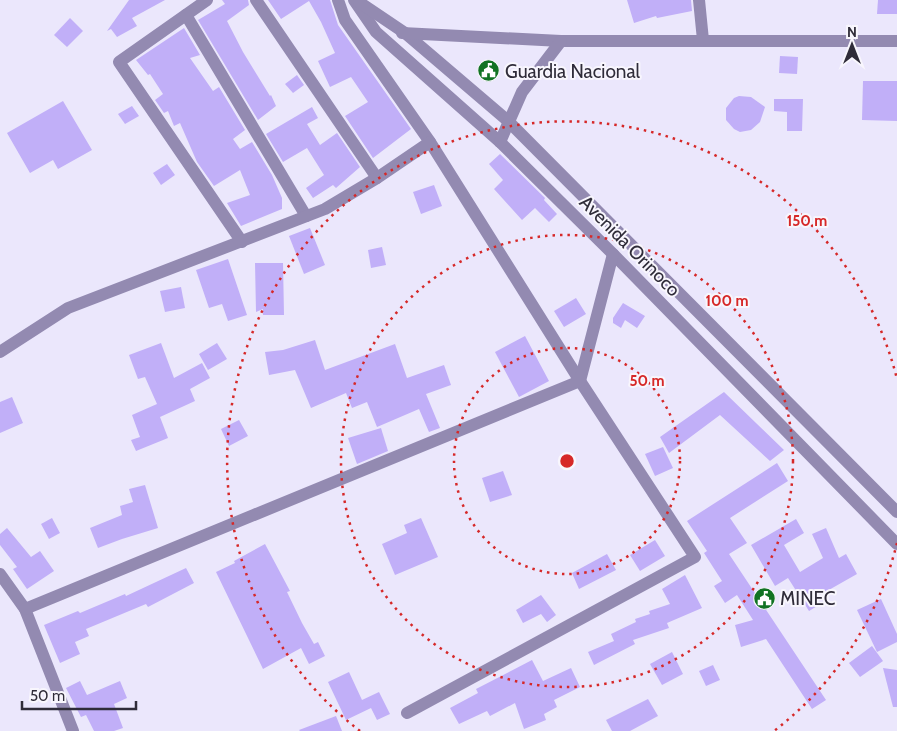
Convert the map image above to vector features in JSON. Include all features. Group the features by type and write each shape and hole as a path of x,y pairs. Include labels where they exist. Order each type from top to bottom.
{"street":[{"path":"207,0 119,62 242,242"},
{"path":"256,0 377,178"},
{"path":"338,0 345,20 430,142 580,381 695,557 408,713"},
{"name":"Avenida Orinoco","path":"355,0 376,32 500,142 613,254 897,544"},
{"name":"Avenida Orinoco","path":"355,0 405,33 508,121 897,512"},
{"path":"700,0 703,40"},
{"path":"186,15 306,216"},
{"path":"376,32 561,41 897,41"},
{"path":"500,142 522,92 561,41"},
{"path":"0,352 68,308 326,209 377,178 430,142"},
{"path":"580,381 613,254"},
{"path":"25,609 580,381"},
{"path":"0,574 25,609 73,731"}],"building":[{"path":"129,0 165,0 132,18 137,26 117,37 111,29 107,31"},
{"path":"222,0 248,0 249,5 227,21 243,52 276,106 258,120 198,20 225,4"},
{"path":"268,0 330,0 338,25 411,129 373,158 345,116 368,102 351,77 330,87 318,61 335,53 309,1 281,19"},
{"path":"627,0 691,0 692,11 657,18 656,16 634,23"},
{"path":"878,0 897,0 897,14 877,14"},
{"path":"70,18 83,31 67,47 54,35"},
{"path":"184,28 200,55 190,58 213,91 219,87 245,130 233,139 240,149 252,142 272,175 282,198 282,209 241,226 227,203 250,195 240,170 214,186 197,162 180,123 174,126 168,111 164,113 155,100 163,94 150,74 148,75 136,60"},
{"path":"780,56 798,57 797,74 779,73"},
{"path":"297,75 304,85 293,93 285,84"},
{"path":"863,81 897,81 897,121 862,120"},
{"path":"739,96 751,97 765,107 760,122 751,130 740,132 734,129 726,120 726,108 734,98"},
{"path":"774,99 803,99 802,131 787,131 787,112 774,111"},
{"path":"63,101 92,150 58,169 53,160 30,173 7,133"},
{"path":"132,106 139,116 125,124 118,114"},
{"path":"312,107 318,118 307,124 320,145 337,133 360,167 336,188 333,185 313,198 306,188 324,175 307,148 283,162 266,134"},
{"path":"500,154 545,198 544,200 557,214 549,222 535,208 522,220 494,189 503,180 489,164"},
{"path":"167,164 175,175 161,185 153,173"},
{"path":"434,185 442,206 421,214 413,192"},
{"path":"310,228 325,265 304,274 289,236"},
{"path":"382,247 386,265 371,268 368,250"},
{"path":"228,259 247,315 228,321 222,304 209,308 196,270"},
{"path":"255,263 283,263 284,315 263,315 263,309 256,312"},
{"path":"181,287 185,308 165,312 160,291"},
{"path":"576,298 586,314 564,327 554,311"},
{"path":"623,303 645,316 637,328 625,320 621,328 613,323 613,318"},
{"path":"525,336 549,381 519,397 495,352"},
{"path":"315,340 325,370 395,344 407,378 444,365 451,385 426,394 440,428 429,432 419,409 377,427 367,402 352,408 346,393 311,408 295,370 269,375 265,352 283,350"},
{"path":"161,343 174,378 202,363 210,378 190,389 195,401 160,417 168,438 136,451 131,440 140,437 132,415 157,404 145,377 138,379 129,355"},
{"path":"217,343 227,359 208,370 199,354"},
{"path":"724,392 784,450 770,461 720,415 669,453 660,437"},
{"path":"12,397 23,423 0,433 0,402"},
{"path":"239,420 248,436 229,446 221,429"},
{"path":"381,428 388,451 357,464 348,438"},
{"path":"663,447 673,468 655,476 645,454"},
{"path":"777,463 788,481 730,518 747,543 729,554 826,700 812,709 766,639 741,647 735,625 753,620 737,595 725,603 714,586 722,581 704,553 707,551 687,521"},
{"path":"503,471 512,495 490,502 482,478"},
{"path":"145,485 158,528 98,548 90,528 122,515 120,506 133,502 129,489"},
{"path":"52,518 60,533 49,539 41,524"},
{"path":"421,518 438,557 395,575 382,544 407,533 404,525"},
{"path":"796,519 804,533 784,545 800,572 823,558 812,534 826,528 839,558 846,554 857,574 820,595 824,602 809,611 788,578 775,586 751,545"},
{"path":"7,528 31,557 40,551 54,571 27,589 13,569 17,567 0,545 0,534"},
{"path":"655,540 665,556 640,571 630,555"},
{"path":"265,544 290,591 287,592 302,623 314,644 318,642 325,656 309,664 301,648 263,669 216,572 235,563 234,561"},
{"path":"607,554 616,570 579,589 572,573"},
{"path":"186,568 194,583 148,607 146,604 86,629 89,636 75,642 80,654 60,663 44,625 78,611 80,613 125,594 126,596"},
{"path":"685,575 702,608 667,623 669,628 633,640 635,644 594,665 588,652 614,641 611,634 636,622 635,619 650,614 649,611 670,604 662,589"},
{"path":"541,595 556,615 547,622 541,614 523,623 516,610"},
{"path":"881,599 897,634 897,642 877,652 857,610"},
{"path":"872,646 883,661 860,677 849,663"},
{"path":"672,652 683,674 662,685 650,664"},
{"path":"532,660 543,681 571,668 580,687 554,700 557,707 544,714 546,720 524,729 515,703 490,716 487,711 459,724 450,708 478,693 476,689"},
{"path":"713,665 720,680 706,686 699,671"},
{"path":"883,668 897,670 897,707 893,707"},
{"path":"349,672 362,700 379,692 390,714 377,720 371,708 346,720 328,682"},
{"path":"80,681 87,695 120,681 127,698 114,704 123,728 114,731 94,731 86,715 81,717 66,688"},
{"path":"648,699 658,716 630,731 612,731 606,720"},
{"path":"336,716 342,731 299,730"}],"place":[{"name":"Guardia Nacional","path":"489,71"},
{"name":"MINEC","path":"764,598"}]}
